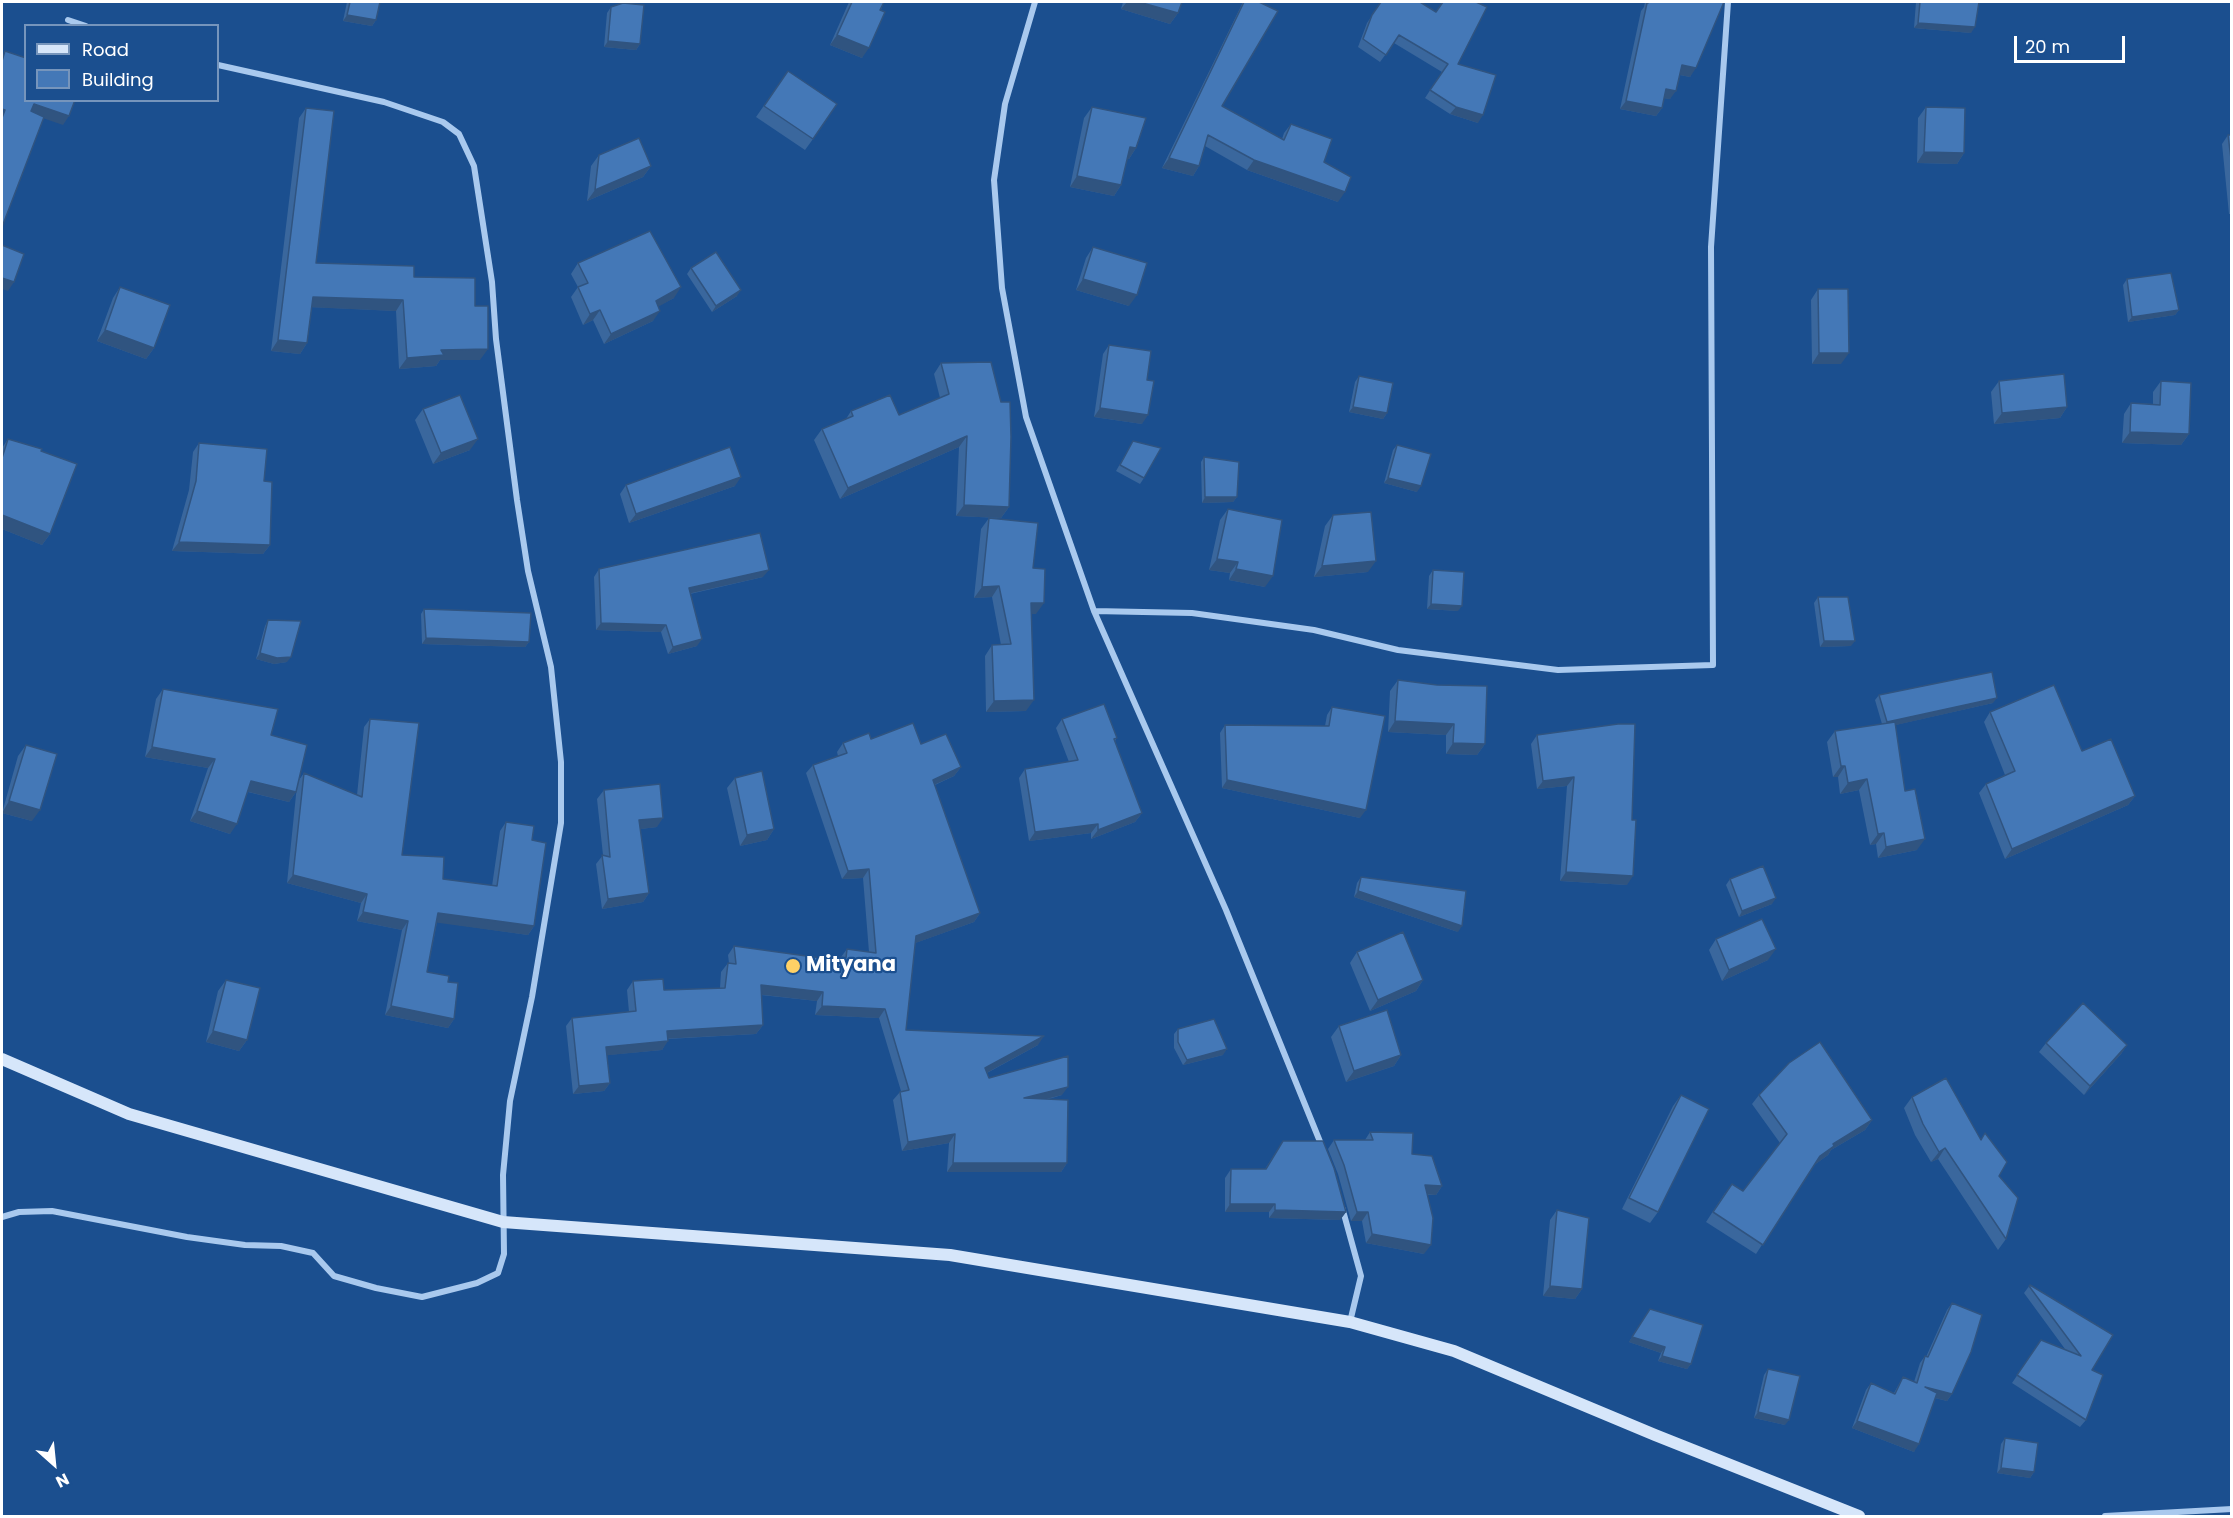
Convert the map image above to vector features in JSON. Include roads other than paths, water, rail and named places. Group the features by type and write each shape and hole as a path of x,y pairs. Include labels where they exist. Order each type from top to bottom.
{"main road":[{"path":"2,1059 129,1114 503,1222 950,1255 1350,1322 1454,1351 1655,1435 1860,1516"}],"street":[{"path":"1035,2 1005,104 994,180 1002,288 1026,417 1094,611 1226,910 1324,1153"},
{"path":"1094,611 1192,613 1314,630 1398,650 1558,670 1713,664 1711,247 1728,2"},
{"path":"68,20 80,24"},
{"path":"2,1217 18,1212 52,1211 187,1237 245,1245 281,1246 313,1253 334,1276 376,1288 422,1297 477,1283 498,1273 504,1254 503,1175 510,1101 532,997 561,823 561,762 550,667 528,571 496,339 492,282 474,166 459,134 443,122 384,102 219,65"},
{"path":"1340,1197 1361,1276 1350,1322"},
{"path":"2106,1516 2232,1509"}],"place":[{"name":"Mityana","path":"793,966"}]}
